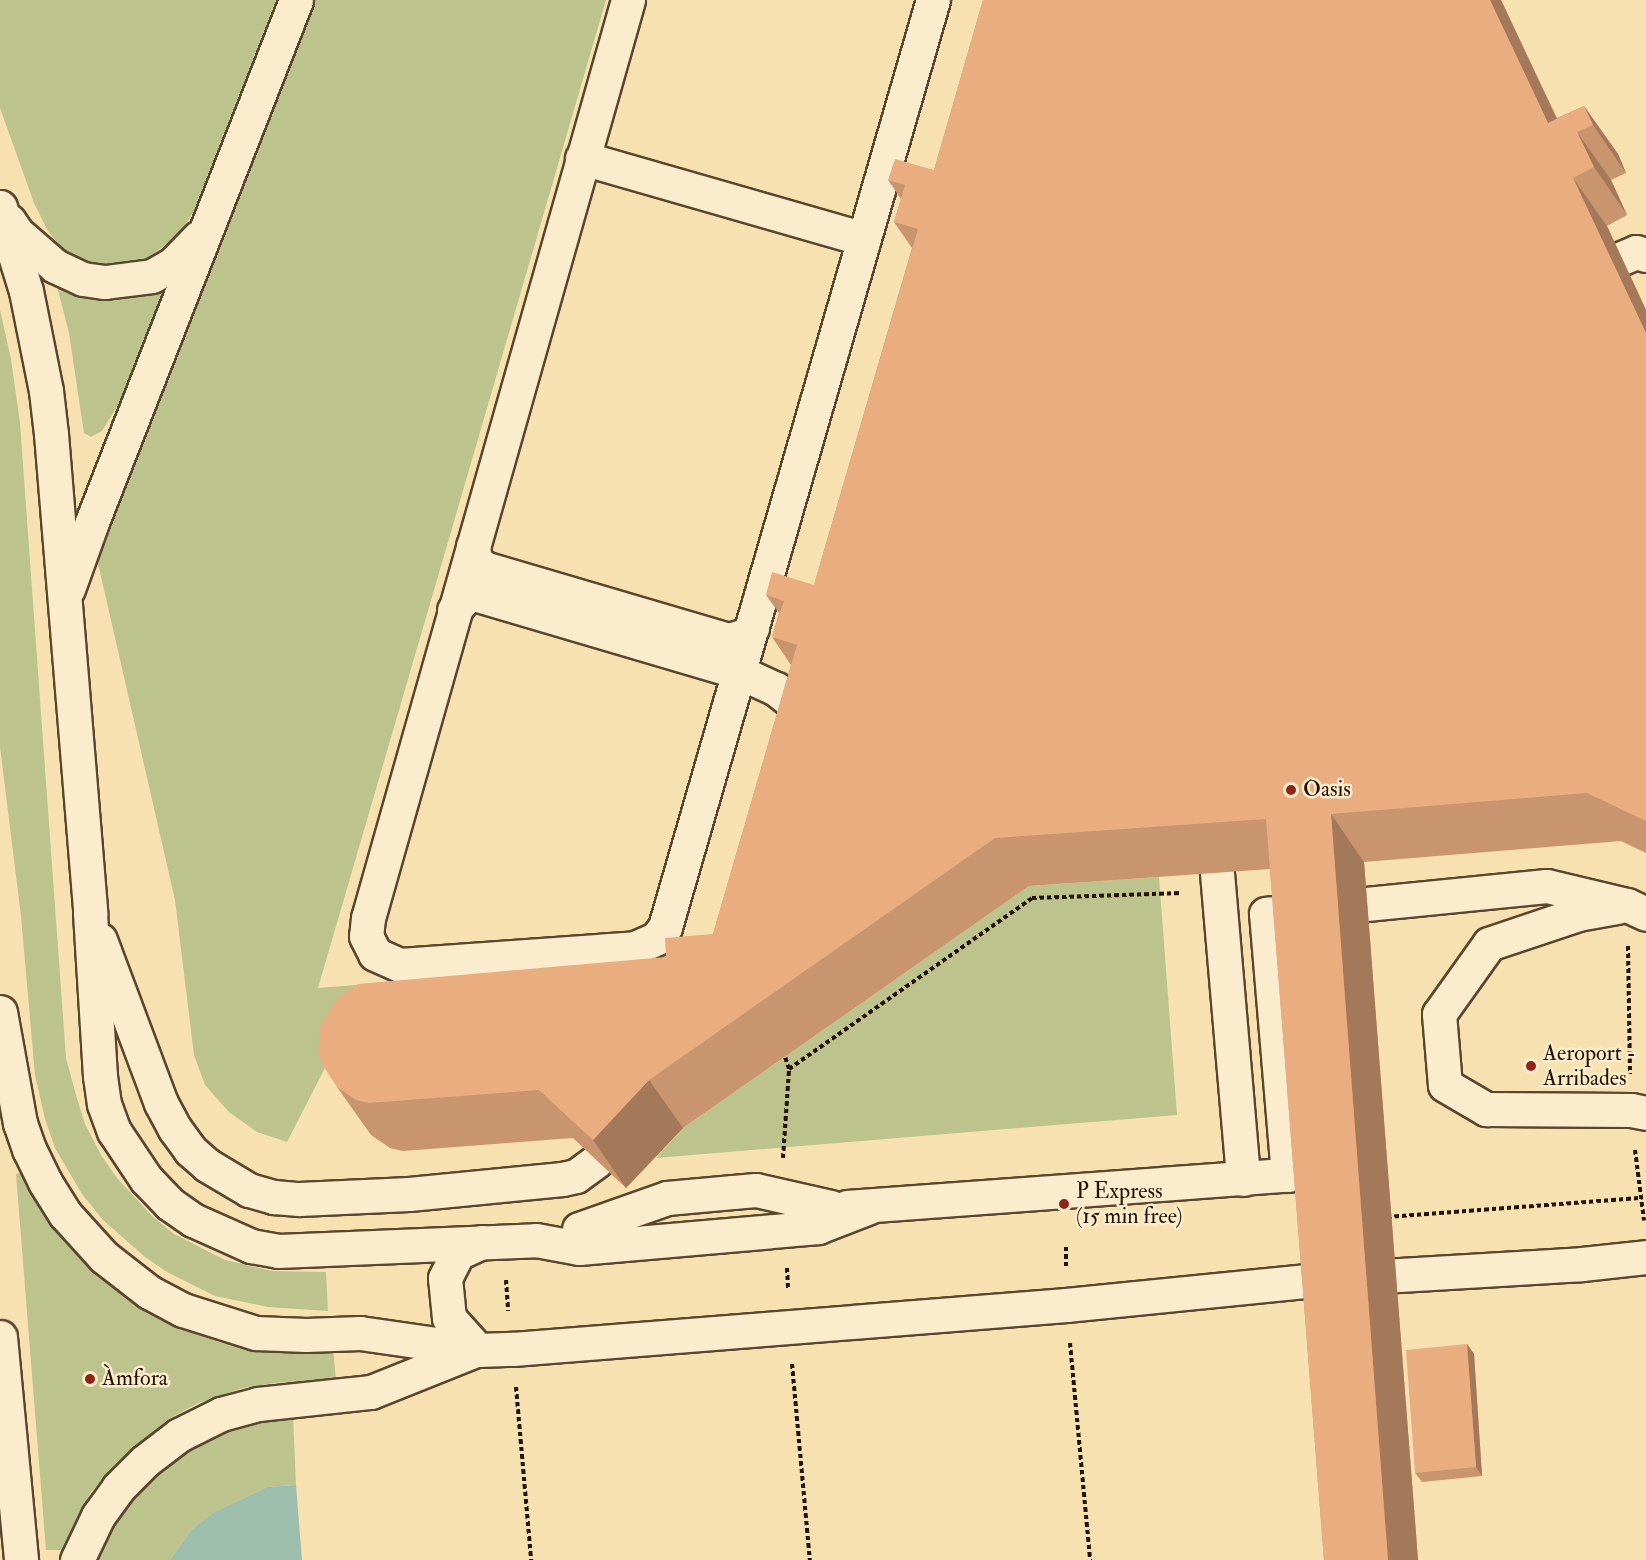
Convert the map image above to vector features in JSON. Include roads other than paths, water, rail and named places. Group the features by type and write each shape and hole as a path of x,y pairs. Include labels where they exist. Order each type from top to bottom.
{"street":[{"path":"65,616 69,585 76,563 296,0"},
{"path":"628,0 454,610 368,918 366,936 370,946 382,959 410,966 689,942"},
{"path":"635,948 657,938 670,914 933,0"},
{"path":"582,158 864,239"},
{"path":"0,206 17,233 55,266 83,279 105,282 152,276 173,264 190,249 208,226"},
{"path":"0,206 26,291 46,391 90,913 97,1044 104,1104 114,1131 146,1179 170,1204 193,1220 220,1234 251,1246 278,1251 536,1240 579,1229 735,1212 831,1207 867,1208 1288,1175 1266,914 1547,886 1637,909"},
{"path":"473,546 475,560 483,568 729,640 745,635 752,628"},
{"path":"454,610 466,596 474,594 739,672 776,689 822,725"},
{"path":"1218,882 1243,1179"},
{"path":"1637,909 1578,914 1489,944 1439,1014 1445,1085 1486,1109 1630,1110 1646,1113"},
{"path":"90,913 161,1103 190,1150 228,1179 274,1197 299,1199 376,1197 562,1179 576,1176 597,1161 591,1193 576,1199 558,1202 435,1209 376,1197"},
{"path":"0,1012 20,1123 45,1182 82,1235 120,1270 149,1292 183,1310 256,1333 306,1335 360,1333 478,1350 513,1349 1066,1305 1315,1280 1582,1264 1646,1257"},
{"path":"536,1240 579,1248 818,1227 867,1208"},
{"path":"478,1350 449,1318 446,1278 458,1253 482,1242"},
{"path":"0,1337 21,1560"},
{"path":"77,1560 98,1515 118,1488 145,1461 179,1435 221,1414 258,1404 371,1392 478,1350"}],"place":[{"name":"Oasis","path":"1291,790"},
{"name":"Aeroport - Arribades","path":"1531,1066"},
{"name":"P Express (15 min free)","path":"1064,1204"},
{"name":"Àmfora","path":"90,1379"}]}
